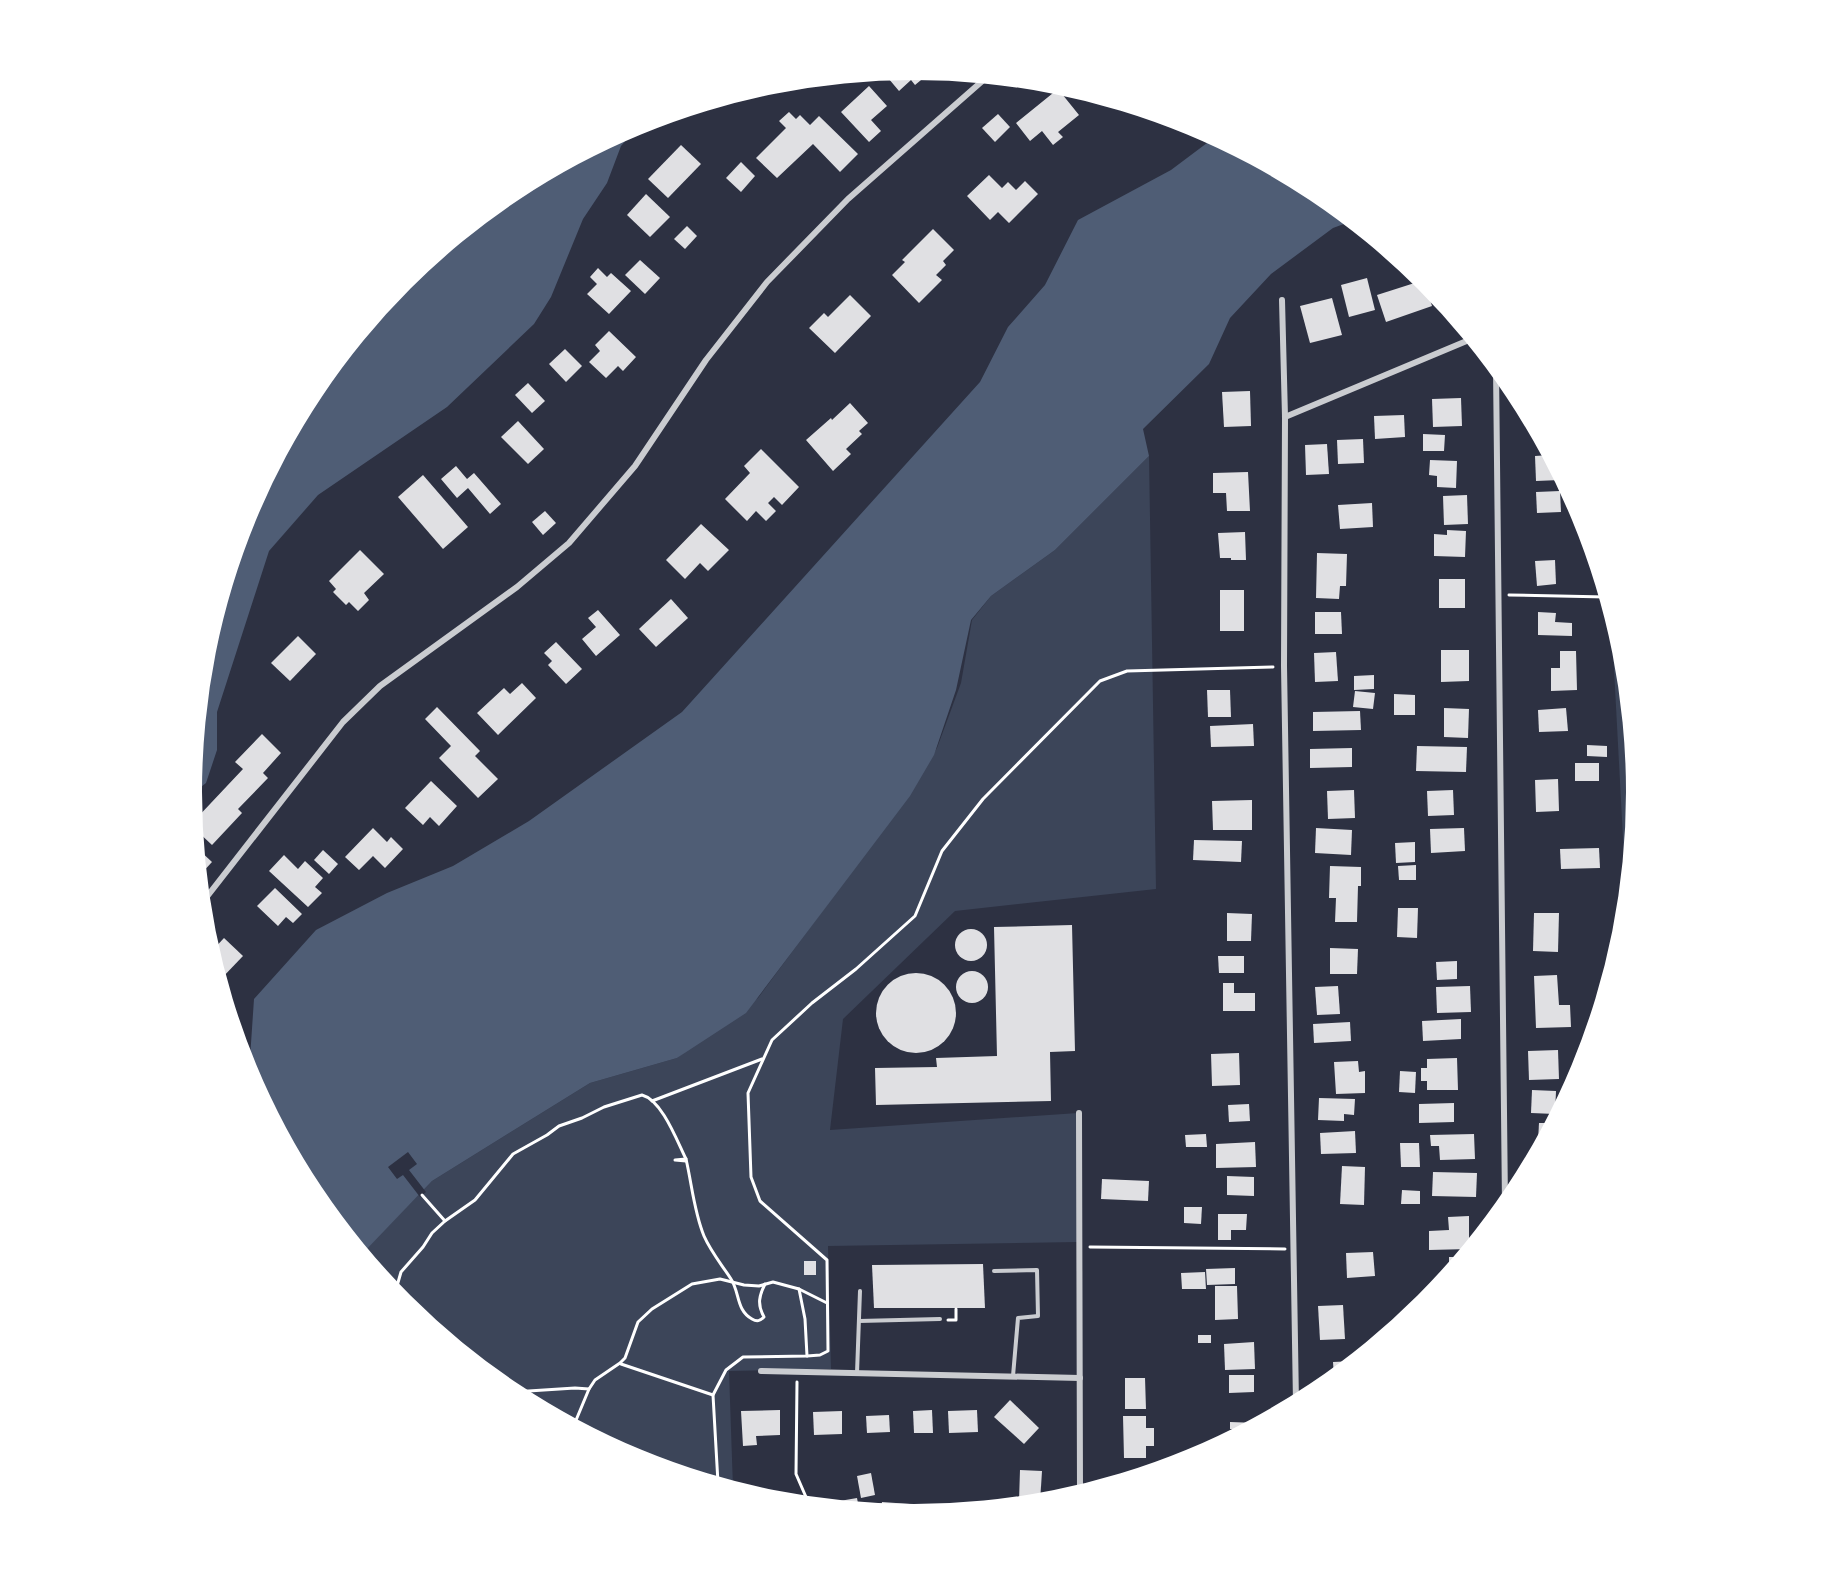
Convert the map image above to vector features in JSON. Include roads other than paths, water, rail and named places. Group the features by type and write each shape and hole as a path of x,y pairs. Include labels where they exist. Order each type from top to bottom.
{"street":[{"path":"210,893 343,722 380,686 517,587 569,543 635,466 706,360 767,282 848,199 980,83"},
{"path":"1282,300 1285,417 1284,666 1296,1393"},
{"path":"1285,417 1465,341"},
{"path":"1496,382 1505,1189"},
{"path":"1079,1113 1080,1483"},
{"path":"761,1371 1080,1378"}],"lane":[{"path":"994,1271 1037,1270 1038,1316 1018,1318 1013,1376"},
{"path":"857,1374 860,1291"},
{"path":"859,1322 942,1320"}]}
